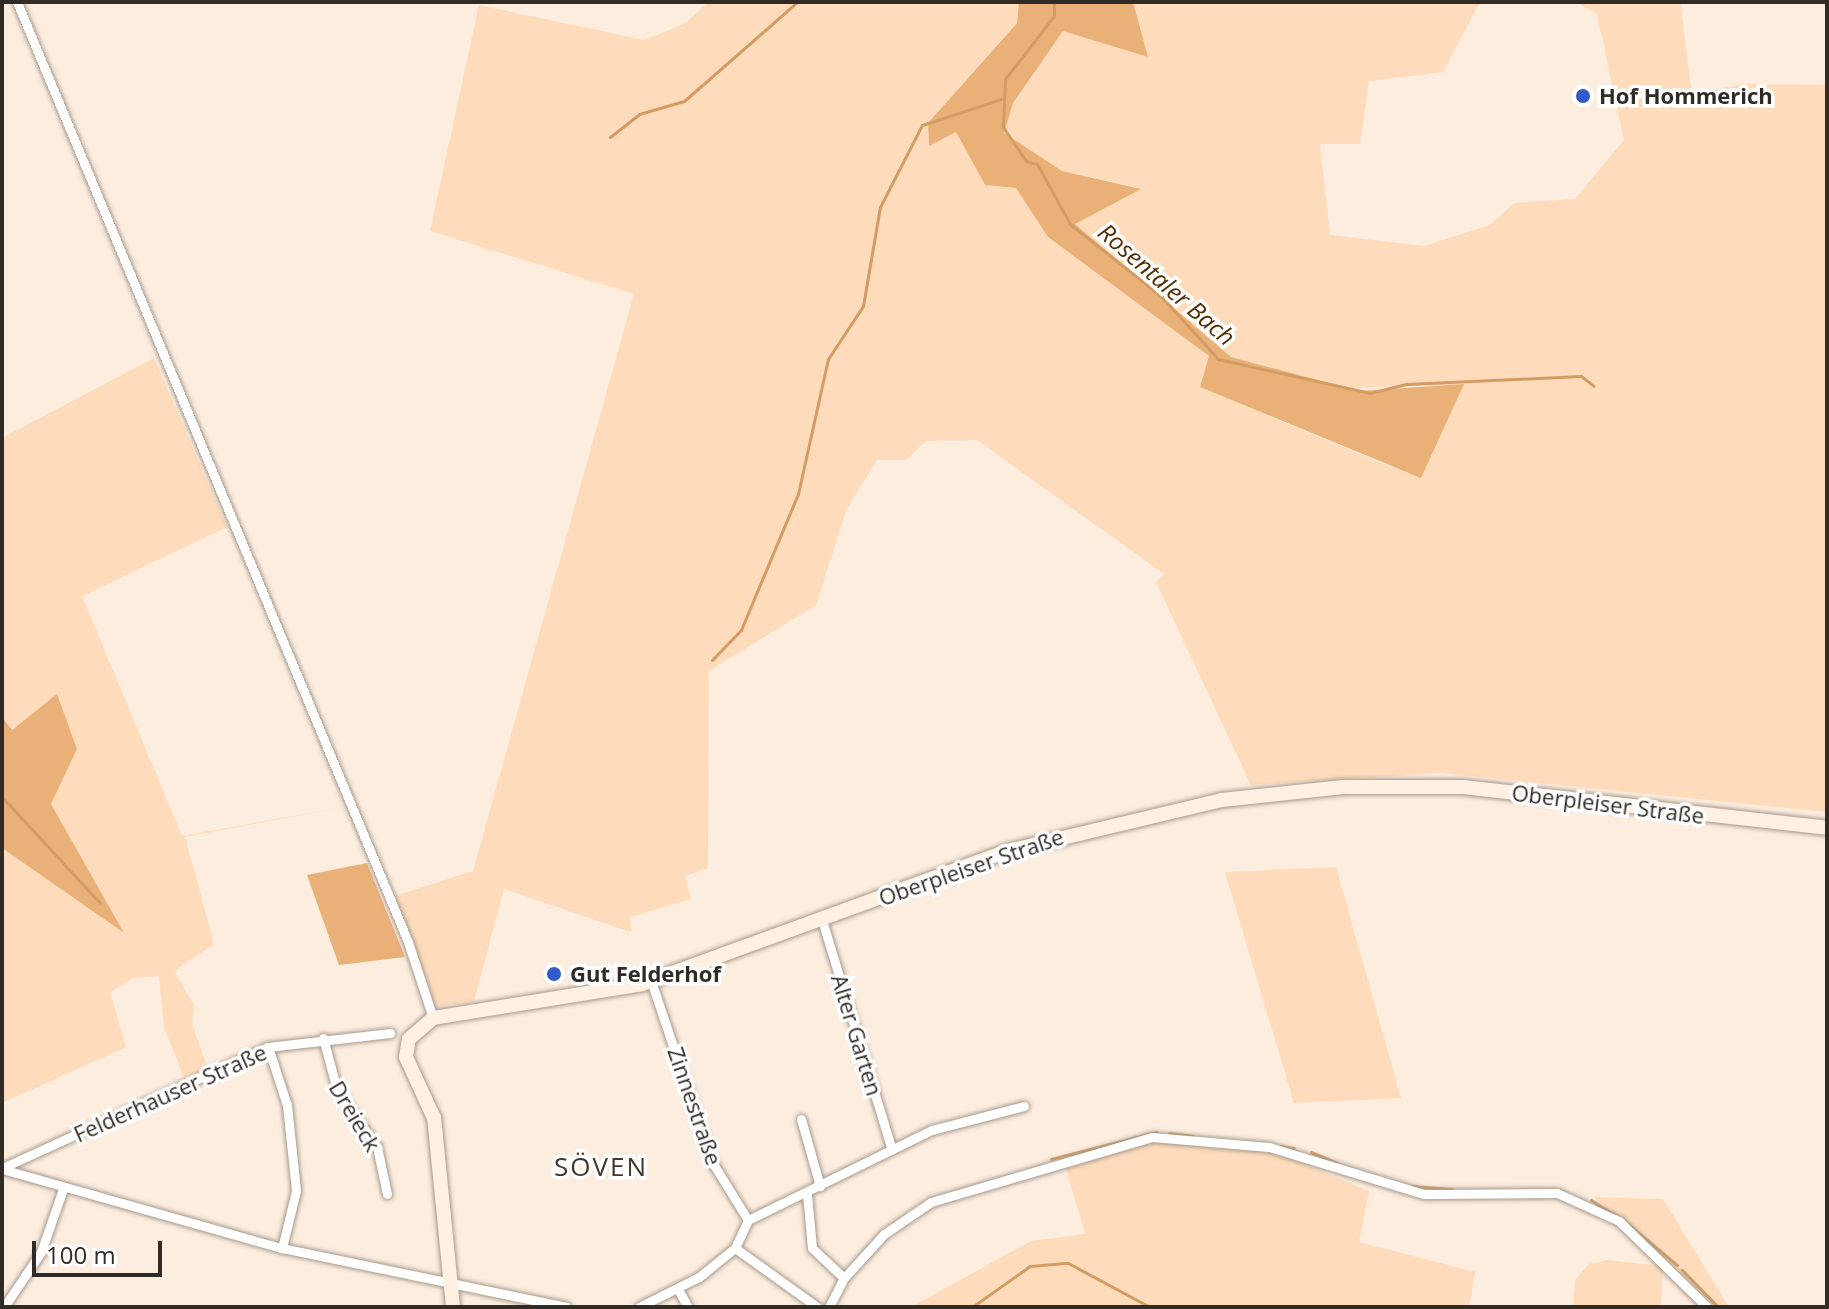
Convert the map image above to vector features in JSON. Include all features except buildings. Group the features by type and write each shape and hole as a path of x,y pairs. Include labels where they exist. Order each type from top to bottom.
{"main road":[{"name":"Oberpleiser Straße","path":"433,1018 651,981 1059,836 1202,804 1317,789 1571,794 1827,828"},
{"path":"433,1018 409,1039 406,1057 434,1118 453,1307"}],"street":[{"path":"17,2 408,942 433,1018"},
{"name":"Alter Garten","path":"822,920 892,1150"},
{"name":"Zinnestraße","path":"651,981 712,1162 748,1220"},
{"name":"Felderhauser Straße","path":"2,1169 268,1047 323,1038 390,1033"},
{"name":"Dreieck","path":"323,1038 337,1090 377,1147 387,1194"},
{"path":"268,1047 287,1105 296,1191 282,1248"},
{"path":"639,1307 679,1291 735,1248 748,1220 807,1194 932,1130 1024,1106"},
{"path":"801,1119 820,1186"},
{"path":"829,1307 844,1278 884,1234 931,1202 1120,1143 1152,1137 1305,1155 1424,1194 1557,1193 1587,1202 1659,1255 1707,1307"},
{"path":"2,1169 63,1189 282,1248 448,1279 566,1307"},
{"path":"4,1307 41,1252 63,1189"},
{"path":"807,1194 812,1248 844,1278"},
{"path":"735,1248 817,1307"},
{"path":"679,1291 688,1307"}],"shaded area":[{"path":"709,2 1019,2 1017,22 928,123 929,146 956,132 985,185 1016,188 1048,237 1210,356 1200,387 1393,468 1463,385 1347,388 1230,357 1075,224 1140,188 1060,170 1003,133 1013,103 1063,30 1147,57 1133,2 1480,2 1443,72 1369,81 1360,144 1320,144 1330,235 1424,246 1490,225 1514,203 1575,199 1624,140 1597,14 1576,2 1680,2 1692,94 1744,84 1827,85 1827,812 1441,773 1251,785 1156,582 1164,574 977,440 926,441 906,460 877,460 847,508 816,605 709,671 708,868 685,876 691,899 630,917 631,932 504,889 474,1001 434,1007 395,896 473,871 634,294 430,231 479,5 644,40 684,24"},
{"path":"1019,2 1133,2 1148,57 1063,31 1013,103 1004,133 1062,171 1141,189 1075,224 1231,357 1359,391 1464,384 1421,478 1200,387 1209,356 1048,237 1016,188 985,185 956,132 929,146 928,123 1017,23"},
{"path":"154,358 227,527 82,596 182,836 344,807 185,837 214,944 174,971 194,1005 192,1024 208,1068 185,1079 164,1028 159,976 133,978 110,992 126,1047 2,1103 2,848 122,932 51,804 77,749 57,695 11,730 2,717 2,438"},
{"path":"57,694 77,749 51,804 124,933 2,848 2,717 12,730"},
{"path":"367,863 405,957 339,965 307,875"},
{"path":"1336,867 1401,1098 1294,1103 1225,872"},
{"path":"1156,1141 1272,1151 1369,1191 1359,1242 1475,1272 1469,1307 911,1307 1031,1241 1085,1234 1065,1165"},
{"path":"1594,1197 1663,1199 1729,1307 1716,1307"},
{"path":"1607,1260 1663,1266 1661,1307 1573,1307 1575,1280 1589,1264"}],"waterway":[{"path":"610,137 639,114 684,101 797,2"},
{"name":"Rosentaler Bach","path":"1054,2 1054,16 1005,79 1003,127 1026,161 1037,164 1070,224 1161,296 1218,359 1370,393 1407,384 1581,376 1594,386"},
{"path":"712,660 741,630 798,494 828,359 863,306 880,207 922,125 1001,99"},
{"path":"2,797 100,903"},
{"path":"1051,1159 1157,1132"},
{"path":"1169,1133 1193,1136"},
{"path":"1280,1146 1294,1148"},
{"path":"1311,1152 1337,1163"},
{"path":"1412,1186 1452,1189"},
{"path":"1591,1200 1615,1215"},
{"path":"1628,1224 1677,1265"},
{"path":"972,1307 1030,1266 1068,1263 1150,1307"},
{"path":"1682,1270 1716,1305"}],"place":[{"name":"Hof Hommerich","path":"1583,96"},
{"name":"Gut Felderhof","path":"554,974"}],"district":[{"name":"SÖVEN","path":"601,1167"}]}
